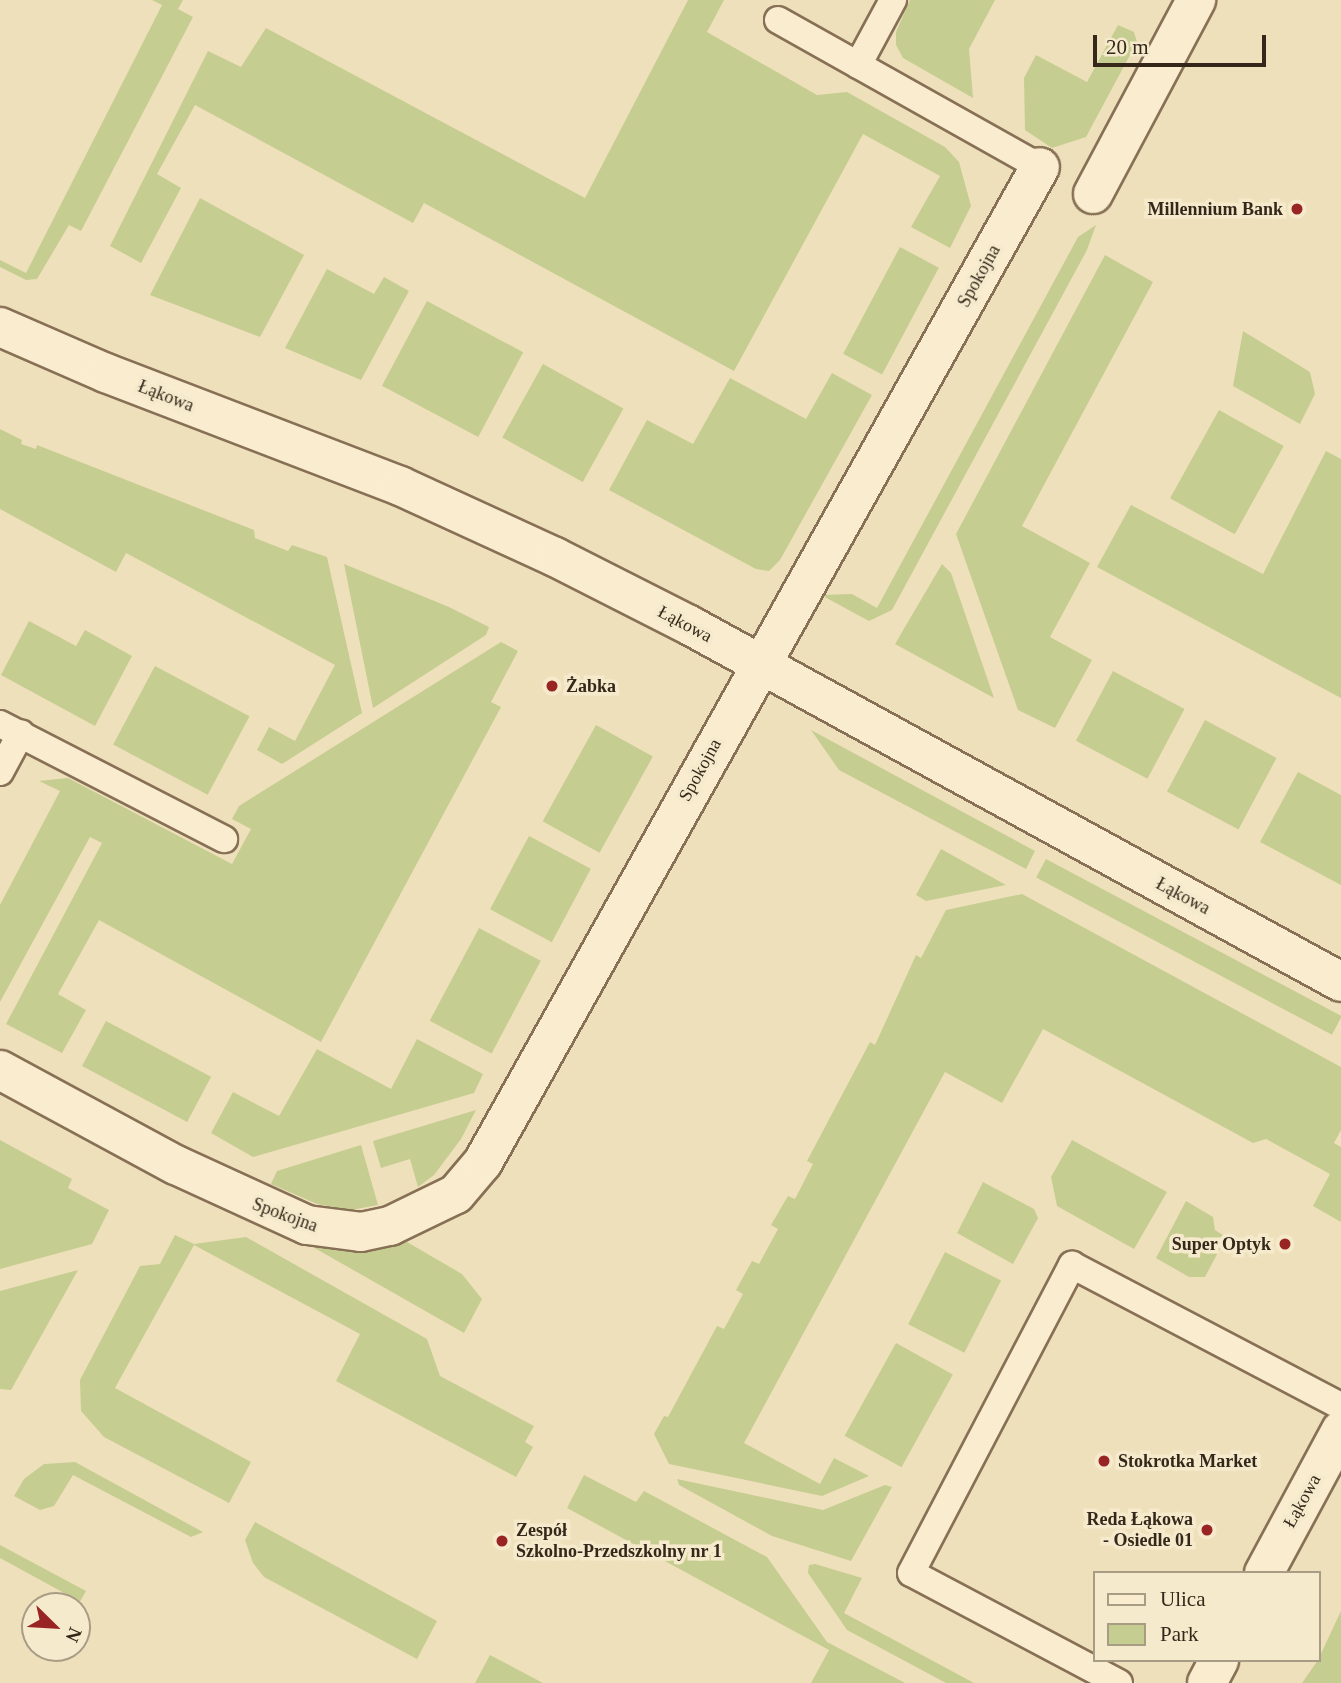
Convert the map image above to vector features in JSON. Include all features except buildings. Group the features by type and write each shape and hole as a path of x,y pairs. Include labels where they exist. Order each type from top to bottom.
{"street":[{"path":"1093,194 1196,0"},
{"name":"Spokojna","path":"0,1070 223,1188 307,1225 361,1232 423,1214 456,1194 483,1162 1040,167"},
{"name":"Łąkowa","path":"0,327 106,373 400,486 555,557 761,665 1341,982"},
{"name":"Łąkowa","path":"1265,1571 1341,1430"},
{"path":"1208,1683 1218,1662"}],"lane":[{"path":"858,65 893,0"},
{"name":"Spokojna","path":"778,20 1040,167"},
{"path":"0,772 11,729 224,839"},
{"path":"1119,1683 911,1573 1072,1265 1341,1406"}],"green space":[{"path":"152,0 183,0 178,9 193,17 81,231 69,225 37,279 26,280 0,267 0,260 26,273 162,5"},
{"path":"688,0 724,0 707,32 817,95 847,92 945,147 959,162 971,206 950,248 911,227 940,176 863,134 734,371 424,203 413,223 195,105 157,174 181,188 141,263 110,246 208,51 241,67 266,28 585,198"},
{"path":"910,0 995,0 969,49 973,98 903,58 896,45 896,32"},
{"path":"1118,25 1134,32 1137,42 1086,137 1052,148 1025,130 1024,78 1036,55 1087,82"},
{"path":"200,198 304,255 260,337 150,295"},
{"path":"1096,225 1087,250 892,610 869,621 821,595 852,594 877,608 1078,237"},
{"path":"900,247 939,268 882,374 843,354"},
{"path":"1105,255 1153,282 1022,526 1090,563 1050,637 1092,660 1055,728 1018,710 956,534"},
{"path":"327,269 374,294 384,277 409,291 361,380 285,348"},
{"path":"427,301 523,352 478,437 382,386"},
{"path":"1243,331 1310,372 1315,394 1300,424 1233,386"},
{"path":"543,364 623,409 583,482 502,437"},
{"path":"832,373 872,395 780,560 769,571 756,569 609,490 647,420 693,444 730,378 806,419"},
{"path":"1219,410 1284,446 1235,534 1170,498"},
{"path":"0,429 22,440 21,444 36,449 37,445 254,530 255,538 288,551 292,545 327,557 362,713 282,764 257,750 269,727 295,741 335,665 126,553 116,572 0,509"},
{"path":"1326,451 1341,459 1341,698 1097,567 1131,505 1263,574"},
{"path":"344,564 449,607 489,627 486,635 373,708"},
{"path":"942,564 951,573 994,698 895,644"},
{"path":"29,621 76,646 85,630 132,656 95,726 1,675"},
{"path":"501,642 518,651 491,702 501,707 321,1042 99,920 58,994 86,1010 62,1053 6,1024 102,843 90,837 0,1002 0,905 60,791 39,781 68,778 232,864 251,829 232,819 239,806"},
{"path":"155,666 249,716 208,795 113,745"},
{"path":"1113,671 1185,709 1147,779 1076,741"},
{"path":"1205,720 1277,758 1238,830 1167,792"},
{"path":"596,725 653,757 600,853 543,821"},
{"path":"811,730 1035,851 1026,869 839,770"},
{"path":"1298,772 1341,795 1341,885 1260,842"},
{"path":"529,836 591,869 552,942 490,909"},
{"path":"941,849 1006,885 926,901 916,895"},
{"path":"1046,859 1341,1016 1332,1035 1036,878"},
{"path":"1022,894 1341,1067 1341,1130 1334,1143 1341,1147 1341,1222 1313,1206 1330,1174 1266,1139 1253,1143 1043,1029 1002,1103 945,1072 744,1443 820,1484 834,1458 869,1476 822,1496 669,1464 654,1434 664,1416 668,1417 717,1326 724,1329 743,1294 736,1290 752,1261 759,1264 778,1229 771,1225 788,1196 795,1199 813,1164 807,1161 870,1042 875,1045 916,955 921,958 946,910"},
{"path":"479,928 541,961 492,1054 430,1021"},
{"path":"106,1021 211,1077 187,1122 82,1066"},
{"path":"417,1039 483,1074 474,1093 253,1157 211,1133 233,1092 279,1116 317,1049 391,1089"},
{"path":"476,1110 461,1139 434,1175 418,1187 410,1159 381,1168 373,1141"},
{"path":"0,1140 72,1179 68,1188 109,1210 92,1244 0,1269"},
{"path":"1072,1140 1167,1192 1134,1249 1057,1206 1051,1177"},
{"path":"361,1145 378,1205 351,1210 317,1204 271,1184 277,1171"},
{"path":"983,1182 1034,1209 1038,1218 1013,1264 957,1233"},
{"path":"1186,1201 1213,1217 1215,1230 1226,1237 1205,1277 1189,1277 1156,1258"},
{"path":"175,1235 194,1244 246,1237 427,1339 440,1376 534,1426 525,1442 533,1447 516,1477 336,1381 360,1334 194,1245 115,1388 251,1462 229,1503 104,1437 81,1411 80,1380 140,1266 160,1264"},
{"path":"297,1238 355,1251 407,1242 462,1274 482,1299 464,1333"},
{"path":"945,1252 1001,1281 964,1353 908,1324"},
{"path":"78,1270 11,1390 0,1389 0,1291"},
{"path":"896,1343 953,1375 901,1467 845,1436"},
{"path":"75,1462 203,1532 191,1537 73,1475 54,1506 40,1510 14,1496 24,1479 44,1464"},
{"path":"584,1475 636,1502 644,1491 767,1557 827,1642 905,1683 811,1683 829,1650 567,1508"},
{"path":"677,1479 823,1510 885,1485 892,1487 851,1561 772,1536 679,1485"},
{"path":"255,1522 437,1621 417,1659 264,1577 253,1563 245,1540"},
{"path":"0,1545 86,1591 62,1592 0,1558"},
{"path":"815,1564 862,1578 844,1613 974,1683 946,1683 847,1630 808,1573 809,1565"},
{"path":"1341,1611 1341,1683 1302,1683 1317,1662 1320,1662 1320,1656"},
{"path":"490,1655 543,1683 475,1683"}],"place":[{"name":"Millennium Bank","path":"1297,209"},
{"name":"Żabka","path":"552,686"},
{"name":"Super Optyk","path":"1285,1244"},
{"name":"Stokrotka Market","path":"1104,1461"},
{"name":"Reda Łąkowa - Osiedle 01","path":"1207,1530"},
{"name":"Zespół Szkolno-Przedszkolny nr 1","path":"502,1541"}]}
